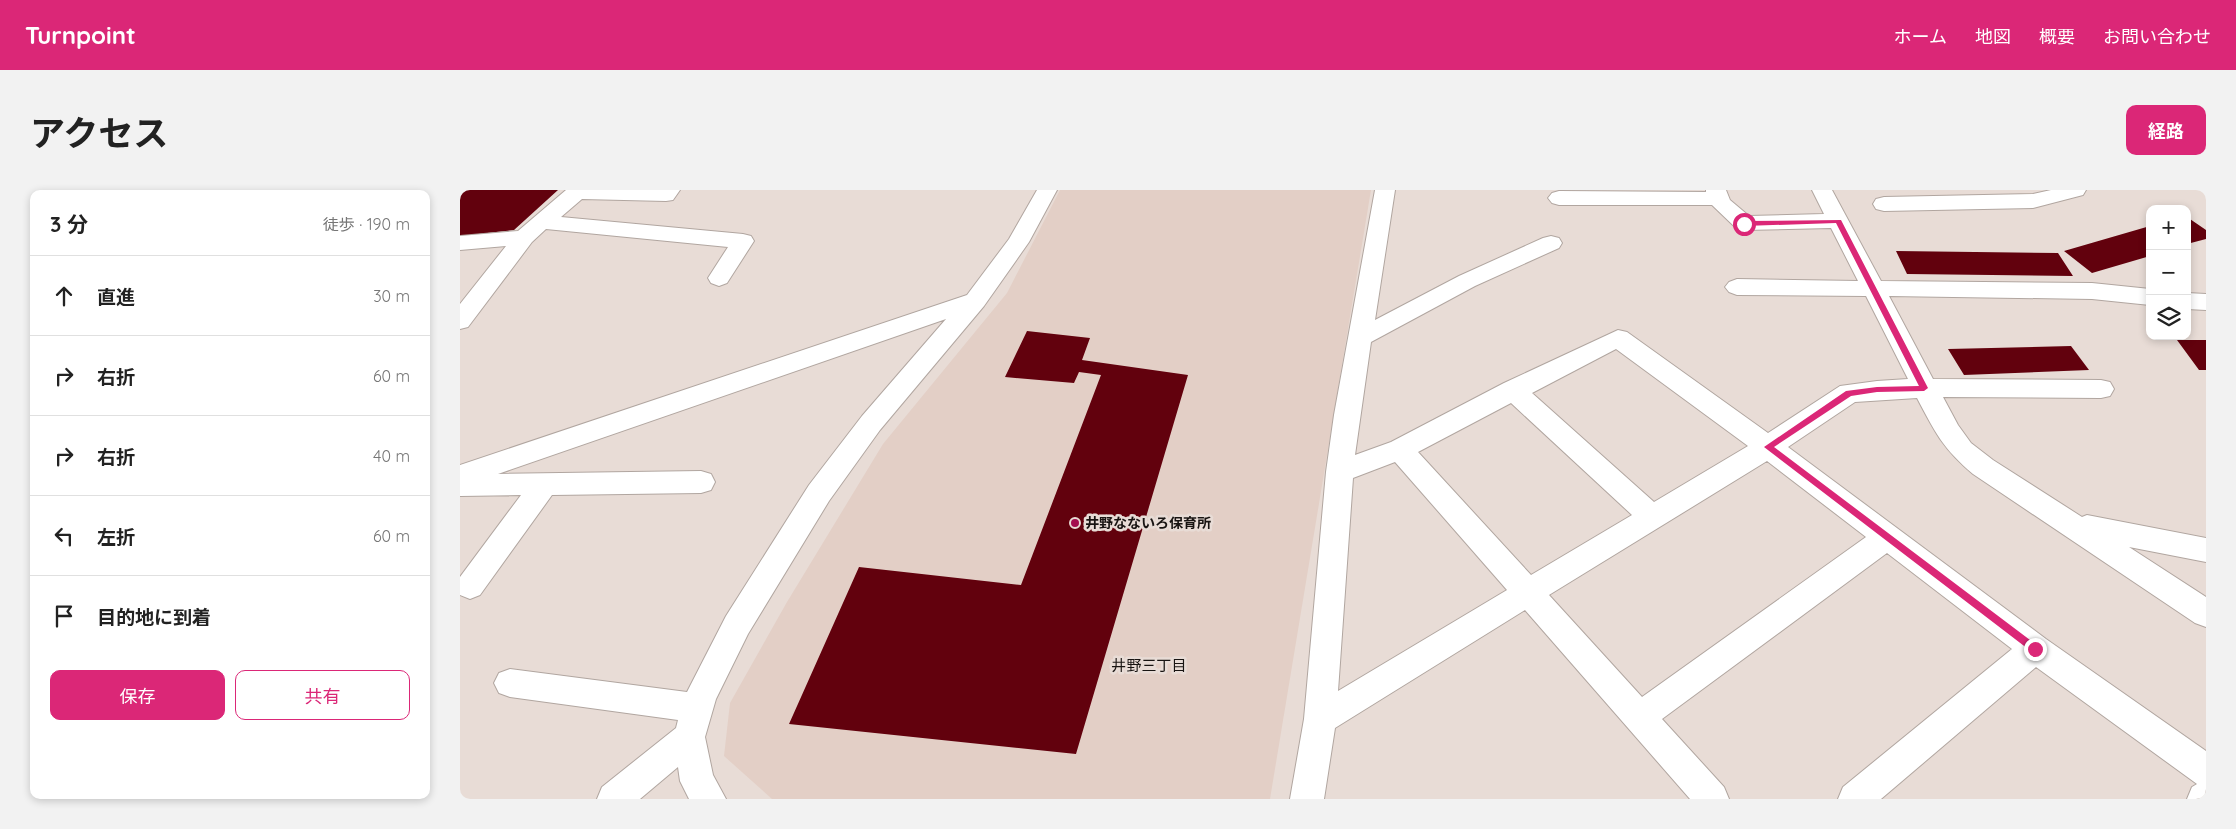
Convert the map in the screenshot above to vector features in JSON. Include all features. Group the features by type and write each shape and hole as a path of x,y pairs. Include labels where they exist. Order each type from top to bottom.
{"street":[{"path":"460,320 524,237 578,191 666,195 670,190"},
{"path":"709,799 697,781 693,723 701,697 737,625 819,493 871,423 976,300 1018,242 1047,190"},
{"path":"1307,799 1320,720 1340,472 1347,415 1385,190"},
{"path":"1822,190 1924,388 1948,432 1962,450 1983,467 2186,598 2206,614"},
{"path":"1884,204 2033,200 2076,190"},
{"path":"1559,198 1718,194 1721,203 1744,224 1838,221"},
{"path":"542,222 743,241 719,278"},
{"path":"460,243 524,237"},
{"path":"1360,338 1467,281 1551,244"},
{"path":"1737,288 2092,291 2146,297"},
{"path":"460,476 976,300"},
{"path":"2191,300 2206,302"},
{"path":"1340,472 1400,449 1618,338 1768,447 2035,649 2206,771"},
{"path":"1320,720 1768,447 1849,393 1924,388 2101,389"},
{"path":"1513,390 1652,517"},
{"path":"1400,449 1712,799"},
{"path":"460,486 701,482"},
{"path":"470,586 545,484"},
{"path":"2073,525 2206,550"},
{"path":"1638,718 1887,538"},
{"path":"1855,799 2035,649"},
{"path":"510,683 693,723"},
{"path":"614,799 693,723"}],"shaded area":[{"name":"井野なないろ保育所","path":"1060,190 1371,190 1270,799 772,799 724,756 730,703 787,602 883,444 1007,293"}],"building":[{"path":"460,190 558,190 514,230 460,236"},
{"path":"2191,220 2206,230 2206,239 2191,243"},
{"path":"2146,227 2146,257 2092,273 2064,251"},
{"path":"1896,251 2058,253 2073,276 1907,274"},
{"path":"1027,331 1090,338 1082,360 1188,375 1076,754 789,724 859,567 1021,585 1101,375 1079,372 1074,383 1005,377"},
{"path":"2177,340 2206,340 2206,370 2199,370"},
{"path":"2071,346 2089,370 1964,375 1948,349"}],"place":[{"name":"井野なないろ保育所","path":"1075,523"}],"district":[{"name":"井野三丁目","path":"1149,665"}],"route":[{"path":"1744,224 1838,221 1924,388 1849,393 1768,447 2035,649"}]}
